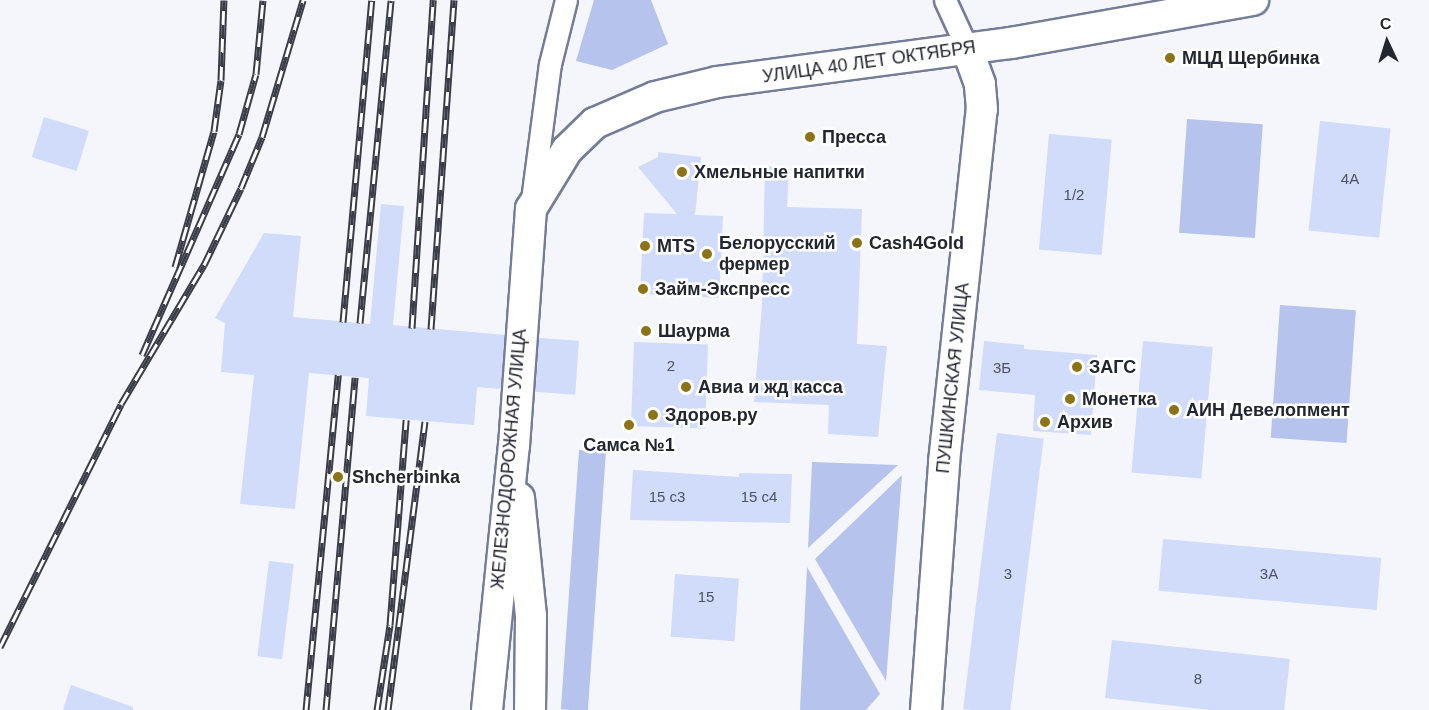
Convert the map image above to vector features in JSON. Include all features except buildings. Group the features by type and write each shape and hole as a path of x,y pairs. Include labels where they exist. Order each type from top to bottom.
{"main road":[{"name":"УЛИЦА 40 ЛЕТ ОКТЯБРЯ","path":"531,208 567,150 595,123 626,107 718,82 968,48 1253,0"},
{"name":"ПУШКИНСКАЯ УЛИЦА","path":"926,710 944,462 982,109 980,84 968,48"},
{"name":"ЖЕЛЕЗНОДОРОЖНАЯ УЛИЦА","path":"487,710 514,447 531,208"},
{"path":"514,447 531,616 530,710"}],"street":[{"path":"531,208 550,64 566,0"},
{"path":"945,0 968,48"}],"shaded area":[{"path":"594,0 651,0 668,44 612,70 576,61"},
{"path":"1187,119 1263,124 1255,238 1179,233"},
{"path":"1280,305 1356,310 1347,443 1271,438"},
{"path":"579,450 606,452 588,710 561,709"},
{"path":"812,462 898,465 808,548"},
{"path":"902,475 886,681 815,559"},
{"path":"807,567 880,694 866,710 800,710"}],"railway":[{"path":"175,267 214,131 221,80 224,0"},
{"path":"142,355 239,134 256,74 263,0"},
{"path":"0,647 121,404 204,265 241,188 262,137 303,0"},
{"path":"343,322 372,0"},
{"path":"360,323 391,0"},
{"path":"412,328 433,0"},
{"path":"431,329 454,0"},
{"path":"306,710 338,375"},
{"path":"326,710 355,377"},
{"path":"377,710 390,625 406,420"},
{"path":"388,710 425,421"}],"place":[{"name":"МЦД Щербинка","path":"1170,58"},
{"name":"Пресса","path":"810,137"},
{"name":"Хмельные напитки","path":"682,172"},
{"name":"Cash4Gold","path":"857,243"},
{"name":"MTS","path":"645,246"},
{"name":"Белорусский фермер","path":"707,254"},
{"name":"Займ-Экспресс","path":"643,289"},
{"name":"Шаурма","path":"646,331"},
{"name":"ЗАГС","path":"1077,367"},
{"name":"Авиа и жд касса","path":"686,387"},
{"name":"Монетка","path":"1070,399"},
{"name":"АИН Девелопмент","path":"1174,410"},
{"name":"Здоров.ру","path":"653,415"},
{"name":"Архив","path":"1045,422"},
{"name":"Самса №1","path":"629,425"},
{"name":"Shcherbinka","path":"338,477"}]}
